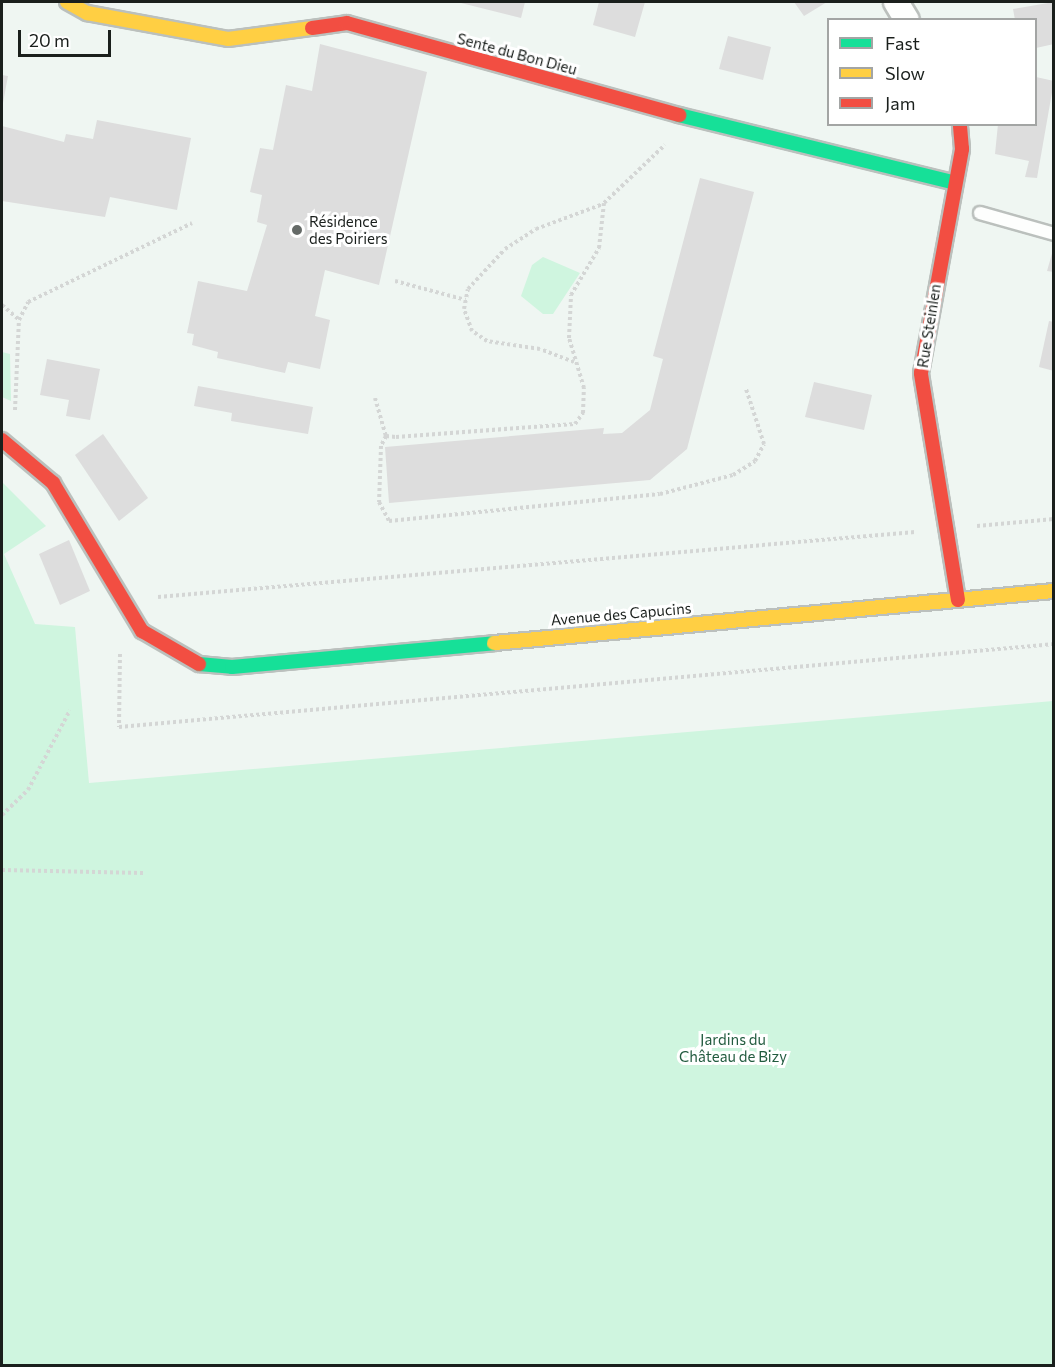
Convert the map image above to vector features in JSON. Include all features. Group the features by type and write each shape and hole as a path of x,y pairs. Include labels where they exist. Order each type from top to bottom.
{"street":[{"name":"Sente du Bon Dieu","path":"67,2 87,13 228,39 350,12 696,120 955,183"},
{"path":"896,2 906,18"},
{"name":"Rue Steinlen","path":"958,600 921,373 955,183 960,126"},
{"path":"4,442 53,483 120,600"},
{"name":"Avenue des Capucins","path":"120,600 141,631 192,663 232,667 1053,591"}],"lane":[{"path":"980,213 1053,234"}],"path":[{"path":"574,362 540,349 487,341 472,331 466,300 468,289 505,249 536,229 604,203 637,166 696,120"},
{"path":"386,436 575,423 583,413 584,388 574,362 566,314 599,248 604,203"},
{"path":"4,442 16,404 19,320 28,302 192,224"},
{"path":"395,281 466,300"},
{"path":"2,305 19,320"},
{"path":"375,398 386,436 381,446 379,502 389,521 660,494 733,475 754,461 765,444 746,388"},
{"path":"120,600 1053,519"},
{"path":"120,646 119,727 1053,644"},
{"path":"2,815 28,790 70,710"},
{"path":"2,870 143,873"}],"green space":[{"path":"543,257 580,273 553,314 543,314 521,296 532,265"},
{"path":"2,352 10,354 11,401 2,397"},
{"name":"Jardins du Château de Bizy","path":"2,482 46,526 4,554 35,624 75,627 89,783 1053,701 1053,1365 2,1365"}],"building":[{"path":"457,2 525,2 521,18"},
{"path":"599,2 645,2 635,37 593,25"},
{"path":"794,2 827,2 804,16"},
{"path":"1054,2 1054,44 1037,48 1037,18 1015,18 1013,9"},
{"path":"728,36 771,47 763,80 719,69"},
{"name":"Résidence des Poiriers","path":"320,44 427,72 379,285 325,270 315,316 330,320 320,369 288,362 285,373 217,358 218,352 192,345 194,334 187,333 198,281 247,291 267,225 257,222 262,195 250,192 260,148 273,150 286,85 312,91"},
{"path":"2,75 8,76 3,103 2,102"},
{"path":"1037,77 1054,81 1037,178 1025,177 1029,161 995,154 998,126 1037,126"},
{"path":"97,120 191,138 177,210 110,197 105,217 2,201 2,126 64,142 66,134 93,139"},
{"path":"700,178 754,192 687,449 650,480 389,503 385,447 604,428 603,434 622,433 650,410 663,359 653,356"},
{"path":"1054,251 1054,272 1047,271"},
{"path":"1049,321 1054,322 1054,371 1039,367"},
{"path":"47,359 100,369 90,420 66,416 69,400 40,395"},
{"path":"814,382 872,395 864,430 805,417"},
{"path":"198,386 313,407 308,434 231,421 232,413 194,406"},
{"path":"103,434 148,498 119,521 75,455"},
{"path":"69,540 90,591 60,605 39,554"}],"traffic: fast":[{"path":"679,115 955,183"},
{"path":"199,664 232,667 494,643"}],"traffic: slow":[{"path":"67,2 87,13 228,39 312,28"},
{"path":"494,643 1054,591"}],"traffic: jam":[{"path":"312,28 347,23 679,115"},
{"path":"958,600 921,373 962,149 960,126"},
{"path":"2,440 53,483 142,631 199,664"}],"place":[{"name":"Résidence des Poiriers","path":"297,230"}]}
